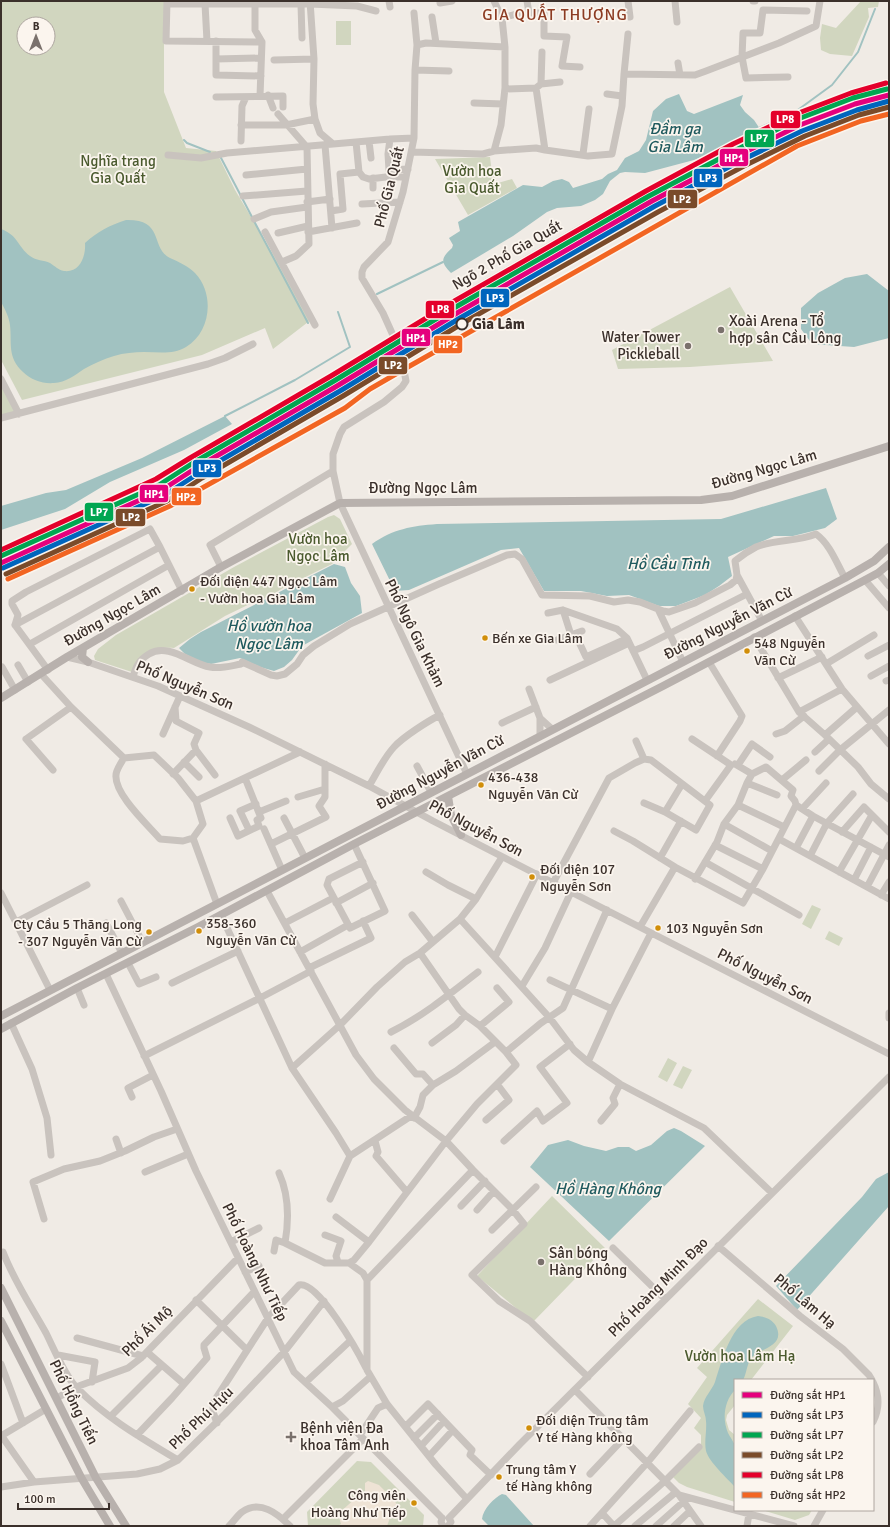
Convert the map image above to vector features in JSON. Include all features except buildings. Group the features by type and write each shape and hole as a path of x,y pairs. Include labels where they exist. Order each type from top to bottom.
{"main road":[{"name":"Đường Ngọc Lâm","path":"1,698 67,657 221,567 340,503 686,500 717,498 732,496 889,446"},
{"name":"Đường Nguyễn Văn Cừ","path":"1,1016 845,578 874,561 889,547"},
{"name":"Đường Nguyễn Văn Cừ","path":"1,1029 76,988 128,963 354,844 709,662 878,573 889,564"},
{"path":"83,648 82,657 88,662"},
{"path":"609,700 614,711"},
{"path":"448,796 451,815 461,835"},
{"name":"Phố Hồng Tiến","path":"1,1288 96,1478 126,1526"},
{"name":"Phố Hồng Tiến","path":"1,1321 82,1479 110,1526"}],"street":[{"path":"440,3 452,1"},
{"path":"494,1 502,18 505,47 501,125 494,151"},
{"path":"527,1 529,13"},
{"path":"628,1 630,17"},
{"path":"675,1 678,22"},
{"path":"624,74 695,75 816,26 820,1"},
{"path":"262,42 166,41 167,2 204,4 301,4 310,2 357,6 376,11"},
{"path":"310,2 314,59 313,104 315,120 320,133 333,144"},
{"path":"204,4 207,41"},
{"path":"255,4 255,30 262,42 261,76 264,96 273,108"},
{"path":"301,4 302,38"},
{"path":"788,77 746,78 742,57 743,34 760,34 763,10 807,11"},
{"path":"414,13 417,45 414,138"},
{"path":"502,18 520,13 544,13 544,36 567,37 562,66 580,67"},
{"path":"432,17 436,43"},
{"path":"412,152 483,154 494,151 536,148 583,154 588,156 612,154 622,96 628,34"},
{"path":"216,41 216,75 261,76"},
{"path":"417,45 436,43 505,47"},
{"path":"542,52 538,86 545,150"},
{"path":"216,59 261,58"},
{"path":"274,60 314,59"},
{"path":"678,63 680,75"},
{"path":"415,70 449,71"},
{"path":"504,89 538,86 560,82"},
{"path":"607,94 622,96"},
{"path":"216,97 283,96 283,107"},
{"path":"241,140 242,106 246,97"},
{"path":"474,103 503,104"},
{"path":"583,154 589,109"},
{"path":"278,114 305,145 307,169 309,244 296,256 282,262"},
{"path":"241,125 286,125 315,120"},
{"name":"Phố Gia Quất","path":"168,155 201,158 227,153 306,147 369,140 414,138 400,202 388,242 368,263 362,272 362,278 383,313 395,340 401,355 406,381"},
{"path":"390,139 388,154 389,170 408,169"},
{"path":"369,140 371,158"},
{"path":"356,142 359,172 363,177 369,179 406,177"},
{"path":"325,145 332,228"},
{"path":"246,175 307,169"},
{"path":"331,211 343,209 340,174 359,172"},
{"path":"373,178 373,188"},
{"path":"243,196 307,191"},
{"path":"254,219 271,212 342,194"},
{"name":"Ngõ 2 Phố Gia Quất","path":"395,340 457,300 605,214 638,201"},
{"path":"362,204 400,202"},
{"path":"278,233 308,229 332,228 357,223"},
{"path":"265,232 315,325"},
{"path":"1,418 208,364 253,344"},
{"path":"1,379 19,414"},
{"name":"Phố Ngô Gia Khảm","path":"406,381 402,387 384,402 344,427 337,441 334,454 333,471 340,503 467,774"},
{"path":"221,567 210,545 333,471"},
{"path":"15,625 18,615 12,602 26,592 150,529 182,591"},
{"path":"762,621 737,575 735,561 744,553 756,547 767,544 794,540 816,534 821,537 828,547 845,578"},
{"path":"15,625 160,547"},
{"path":"133,677 135,668 141,660 152,652 159,650 172,653 201,666 222,668 241,664 242,662 271,675 277,676 285,674 314,646 350,624 478,566 507,555 515,554 522,559 542,595 590,596 614,602 628,600 640,602 670,612 695,603 730,585 736,580 737,575"},
{"path":"30,644 169,565"},
{"path":"878,573 889,586"},
{"path":"865,580 889,608"},
{"path":"633,651 670,634 747,594"},
{"path":"658,609 683,662"},
{"path":"563,610 571,635"},
{"path":"548,613 563,610 617,629 628,641 647,680"},
{"path":"795,616 842,689 889,744"},
{"path":"15,625 30,644 44,672 71,706 124,758 154,756 173,774 196,801 203,824 193,838 183,841 160,839 134,811 116,784 116,774 124,758"},
{"path":"558,640 582,631"},
{"path":"826,664 874,635"},
{"path":"754,637 778,678 802,714 858,767 871,784 889,799"},
{"path":"579,642 586,657 628,641"},
{"path":"550,680 628,641"},
{"path":"868,656 889,645"},
{"name":"Phố Nguyễn Sơn","path":"67,657 88,662 133,677 180,696 325,764 502,857 889,1053"},
{"path":"778,678 822,657"},
{"path":"709,662 742,716 717,756"},
{"path":"18,665 28,682"},
{"path":"871,676 889,666"},
{"path":"2,667 15,690"},
{"path":"776,734 785,731 802,714 842,689"},
{"path":"529,690 540,718 540,735"},
{"path":"163,734 180,696"},
{"path":"53,770 26,739 71,706"},
{"path":"175,707 176,721 198,733 194,744 196,750 215,774"},
{"path":"502,723 536,707"},
{"path":"815,752 827,737 857,707"},
{"path":"819,771 840,750 889,710"},
{"path":"369,786 381,764 395,746 429,720 440,715"},
{"path":"540,718 552,729"},
{"path":"692,739 717,756 752,774"},
{"path":"636,741 644,759"},
{"path":"705,801 752,744 770,757"},
{"path":"173,774 196,750"},
{"path":"196,801 300,752"},
{"path":"553,883 609,778 634,763 644,759 651,760 710,805 696,830 644,802"},
{"path":"782,780 806,760"},
{"path":"184,762 198,777"},
{"path":"271,844 326,817 319,806 324,797 325,764"},
{"path":"417,766 431,792"},
{"path":"694,879 715,845 724,824 738,805 752,774 766,766 793,790 791,796 799,807 886,856"},
{"path":"230,818 238,836 259,826 257,820 261,818 245,778"},
{"path":"747,783 777,795"},
{"path":"614,831 633,841 674,868 743,903 763,870 784,827 799,807 826,783"},
{"path":"665,812 682,784"},
{"path":"298,797 325,789"},
{"path":"810,856 827,823 853,794"},
{"path":"259,812 286,801"},
{"path":"249,830 240,812 256,804"},
{"path":"738,805 784,827"},
{"path":"842,832 864,806 889,832"},
{"path":"840,872 872,815"},
{"path":"796,848 814,816"},
{"path":"284,818 305,858"},
{"path":"660,858 681,821"},
{"path":"724,824 772,851"},
{"path":"264,828 282,870"},
{"path":"193,838 217,904"},
{"path":"779,839 889,899"},
{"path":"354,844 363,862 373,883 385,911 350,928 327,885 329,879 363,862"},
{"path":"715,845 763,870"},
{"path":"867,887 886,856 889,845"},
{"path":"854,880 871,847"},
{"path":"292,1068 340,1025 377,987 405,962 420,953 460,919 476,899 502,857"},
{"path":"705,862 799,915"},
{"path":"640,927 674,868"},
{"path":"426,872 476,899"},
{"path":"495,956 537,874"},
{"path":"882,895 889,882"},
{"path":"285,923 373,883"},
{"path":"16,922 87,885"},
{"path":"267,891 356,1055 374,1079 413,1117 446,1141 524,1224 472,1275 499,1302 530,1321 588,1376"},
{"path":"522,986 545,948 571,892"},
{"path":"1,893 50,990"},
{"path":"121,901 143,943"},
{"path":"506,1052 549,1017 563,1008 607,910"},
{"path":"221,915 292,1068 350,1156"},
{"path":"412,915 433,942"},
{"path":"460,919 522,986 570,1044 588,1062 620,1084 704,1128 772,1192"},
{"path":"144,1056 260,998 371,938 363,921"},
{"path":"106,923 122,953"},
{"path":"300,952 348,925"},
{"path":"588,1062 612,1009 651,933"},
{"path":"172,983 238,951"},
{"path":"349,1263 354,1260 446,1141 477,1104 516,1065 506,1052 480,1026 465,1015 449,995 420,953"},
{"path":"128,963 139,984 156,976"},
{"path":"391,1032 411,1022 478,972"},
{"name":"Phố Hoàng Như Tiếp","path":"106,974 188,1154 294,1372 332,1407 446,1524"},
{"path":"550,980 612,1009"},
{"path":"76,988 84,1005"},
{"path":"480,1026 509,1002 497,988"},
{"path":"889,1013 889,1018"},
{"path":"432,1043 456,1025 465,1015"},
{"path":"11,1023 32,1069 47,1118 52,1155"},
{"path":"330,1198 350,1156 413,1117 420,1107 423,1095 433,1085 456,1071 495,1042"},
{"path":"504,1141 537,1111 543,1121 567,1103 540,1066 570,1044"},
{"path":"394,1048 416,1074 423,1074 433,1085"},
{"path":"132,1096 128,1088 153,1075"},
{"name":"Phố Hoàng Minh Đạo","path":"446,1524 467,1498 520,1444 889,1077"},
{"path":"486,1120 509,1100 497,1084"},
{"path":"602,1121 615,1104 613,1098 620,1084"},
{"path":"44,1219 33,1182 64,1169 100,1161 121,1153 154,1137 177,1129"},
{"path":"116,1139 121,1153"},
{"path":"375,1141 378,1152 376,1156 407,1192"},
{"path":"145,1172 188,1154"},
{"path":"367,1280 473,1170"},
{"path":"279,1173 283,1181 288,1216 285,1243"},
{"path":"461,1206 485,1181"},
{"path":"492,1230 536,1187"},
{"path":"477,1210 494,1191"},
{"path":"336,1217 368,1242"},
{"path":"231,1242 259,1228"},
{"path":"325,1235 341,1241 336,1256 338,1262"},
{"path":"274,1251 276,1240 325,1263 349,1263 363,1274 367,1280 369,1373 343,1401 332,1407"},
{"name":"Phố Lâm Hạ","path":"718,1246 800,1316 843,1349 869,1375 871,1379"},
{"path":"613,1248 665,1299"},
{"path":"3,1252 10,1269 76,1387 137,1435 178,1460"},
{"name":"Phố Ái Mộ","path":"57,1398 76,1387 128,1368 145,1354 238,1258"},
{"path":"245,1272 259,1266"},
{"path":"217,1423 213,1412 213,1403 268,1318 299,1285 302,1284 314,1290 324,1301 339,1321 387,1404 429,1456 467,1498"},
{"path":"137,1435 207,1358 204,1346 254,1292"},
{"path":"196,1300 248,1350"},
{"name":"Phố Phú Hựu","path":"1,1487 34,1482 138,1474 160,1469 178,1460 217,1423 284,1352 324,1301"},
{"path":"77,1338 145,1354 162,1365 184,1384"},
{"path":"306,1382 350,1341"},
{"path":"58,1355 95,1362 92,1382"},
{"path":"1,1364 23,1423"},
{"path":"111,1416 162,1365"},
{"name":"Phố Lâm Hạ","path":"874,1385 878,1393 879,1402 878,1410 874,1420"},
{"path":"575,1390 679,1496 697,1525"},
{"path":"283,1519 361,1437 378,1408 387,1404"},
{"path":"406,1426 428,1404 472,1450 470,1455 491,1475"},
{"path":"34,1482 1,1436 46,1409"},
{"path":"590,1526 647,1463 690,1411"},
{"path":"414,1438 438,1414"},
{"path":"421,1446 444,1422"},
{"path":"429,1456 453,1430"},
{"path":"590,1474 623,1439"},
{"path":"602,1513 614,1526 665,1481 699,1447"},
{"path":"656,1526 679,1496"},
{"path":"635,1526 679,1496 734,1510"},
{"path":"229,1526 242,1513 252,1508 268,1509 283,1519 290,1526"},
{"path":"737,1511 794,1526"},
{"path":"814,1526 822,1511"},
{"path":"674,1526 690,1512"},
{"path":"747,1526 749,1514"}],"green space":[{"name":"Nghĩa trang Gia Quất","path":"1,1 164,1 164,92 186,148 216,151 235,190 312,319 273,349 265,328 202,355 22,400 1,360"},
{"path":"861,1 879,1 878,7 868,8 869,17 852,56 830,54 821,50 820,38 822,24 836,28"},
{"path":"336,21 351,21 351,45 336,45"},
{"name":"Vườn hoa Gia Quất","path":"490,157 492,173 498,183 512,179 517,188 468,215 435,159"},
{"path":"730,287 773,361 690,367 618,369 612,350"},
{"path":"1,379 19,414 1,419"},
{"name":"Vườn hoa Ngọc Lâm","path":"334,515 340,519 352,544 332,564 283,588 267,598 258,600 225,616 174,648 160,649 150,653 135,673 95,660 94,656 98,649 116,635 234,567"},
{"path":"812,905 821,909 811,929 802,924"},
{"path":"829,931 843,938 839,946 825,939"},
{"path":"668,1058 677,1063 667,1082 658,1077"},
{"path":"683,1066 692,1070 682,1089 673,1085"},
{"name":"Sân bóng Hàng Không","path":"552,1196 605,1248 533,1322 477,1276"},
{"name":"Vườn hoa Lâm Hạ","path":"758,1299 793,1326 752,1379 734,1379 734,1406 727,1415 726,1420 729,1430 734,1434 734,1502 687,1487 679,1483 673,1477 701,1448 701,1435 694,1428 701,1418 688,1404 707,1377 697,1368"},
{"path":"357,1461 371,1462 424,1515 423,1526 308,1526 307,1512"},
{"path":"765,1511 811,1511 809,1515 795,1520"}],"shaded area":[{"path":"368,1481 379,1485 394,1500 402,1512 402,1518 390,1518 387,1526 337,1526 341,1524 338,1514 358,1496 365,1494 365,1483"}],"water":[{"name":"Đầm ga Gia Lâm","path":"679,94 687,111 694,114 743,95 740,105 754,120 762,132 694,160 645,173 620,173 610,181 603,194 595,200 581,206 557,208 547,212 513,236 451,273 447,269 443,260 453,245 449,238 460,231 458,222 523,185 542,187 553,181 562,179 569,182 573,188 602,179 608,174 617,170 625,158 639,151 646,140 653,111 666,99"},
{"path":"126,220 138,221 147,224 152,229 160,248 164,253 195,273 206,291 208,302 205,323 201,332 194,340 181,350 160,353 125,353 95,363 70,378 54,383 37,381 30,377 23,372 12,356 9,322 7,313 1,302 1,229 15,238 32,258 50,263 58,269 70,271 81,263 85,243 104,229"},
{"path":"867,274 889,291 889,338 854,347 812,344 801,329 801,308 818,293 845,278"},
{"path":"225,416 232,424 184,450 110,482 65,509 1,530 1,506 46,493 66,490 142,458"},
{"name":"Hồ Cầu Tình","path":"826,488 837,519 825,528 793,536 774,536 728,557 732,576 705,595 676,606 659,606 629,595 607,596 581,591 544,591 519,548 501,550 409,590 395,591 372,544 403,529 437,524 721,519"},
{"name":"Hồ vườn hoa Ngọc Lâm","path":"334,564 345,567 351,583 360,596 362,613 302,646 292,660 284,667 274,671 260,667 240,658 211,664 200,662 185,654 179,648 201,632"},
{"name":"Hồ Hàng Không","path":"674,1128 705,1146 609,1241 530,1167 548,1145 568,1140 584,1146 606,1151 618,1147 629,1147 636,1151 651,1145 667,1131"},
{"path":"889,1172 889,1206 797,1310 776,1286 862,1197 876,1179"},
{"path":"758,1316 764,1317 773,1322 776,1326 778,1338 771,1346 752,1357 743,1379 734,1379 734,1391 728,1399 726,1405 726,1428 734,1444 734,1486 714,1465 706,1451 706,1421 703,1406 715,1382 734,1333 749,1319"},
{"path":"502,1494 506,1495 534,1526 489,1526 482,1519 484,1511 489,1504"}],"waterway":[{"path":"759,128 795,112 832,85 858,52 875,9"},
{"path":"184,140 187,143 210,152"},
{"path":"220,156 252,217"},
{"path":"254,221 308,323"},
{"path":"377,294 443,262"},
{"path":"225,416 295,380 350,347 338,312"}],"railway":[{"path":"418,328 436,315 577,232 616,211 639,202 691,173 772,135 804,115"},
{"path":"160,487 196,468"}],"rail line":[{"name":"LP8","path":"1,550 156,479 331,376 451,303 646,191 733,144 796,114 851,93 886,83"},
{"name":"LP7","path":"1,556 159,485 193,463 334,381 454,308 649,196 736,150 798,119 853,98 887,89"},
{"name":"HP1","path":"1,563 162,490 196,468 337,386 457,313 652,201 739,155 800,125 855,104 889,95"},
{"name":"LP3","path":"3,568 165,495 199,473 340,391 460,318 655,206 742,160 802,131 857,110 889,101"},
{"name":"LP2","path":"6,574 167,501 202,478 343,396 463,323 658,212 744,166 805,136 859,115 889,107"},
{"name":"HP2","path":"8,579 170,506 345,408 370,389 797,146 861,121 889,114"}],"place":[{"name":"Gia Lâm","path":"462,324"},
{"name":"Xoài Arena - Tổ hợp sân Cầu Lông","path":"721,330"},
{"name":"Water Tower Pickleball","path":"688,346"},
{"name":"Đối diện 447 Ngọc Lâm - Vườn hoa Gia Lâm","path":"192,589"},
{"name":"Bến xe Gia Lâm","path":"485,638"},
{"name":"548 Nguyễn Văn Cừ","path":"747,651"},
{"name":"436-438 Nguyễn Văn Cừ","path":"481,785"},
{"name":"Đối diện 107 Nguyễn Sơn","path":"532,877"},
{"name":"103 Nguyễn Sơn","path":"658,928"},
{"name":"358-360 Nguyễn Văn Cừ","path":"199,931"},
{"name":"Cty Cầu 5 Thăng Long - 307 Nguyễn Văn Cừ","path":"149,932"},
{"name":"Sân bóng Hàng Không","path":"541,1262"},
{"name":"Đối diện Trung tâm Y tế Hàng không","path":"529,1428"},
{"name":"Bệnh viện Đa khoa Tâm Anh","path":"291,1437"},
{"name":"Trung tâm Y tế Hàng không","path":"499,1477"},
{"name":"Công viên Hoàng Như Tiếp","path":"414,1503"}],"district":[{"name":"GIA QUẤT THƯỢNG","path":"555,14"}]}
